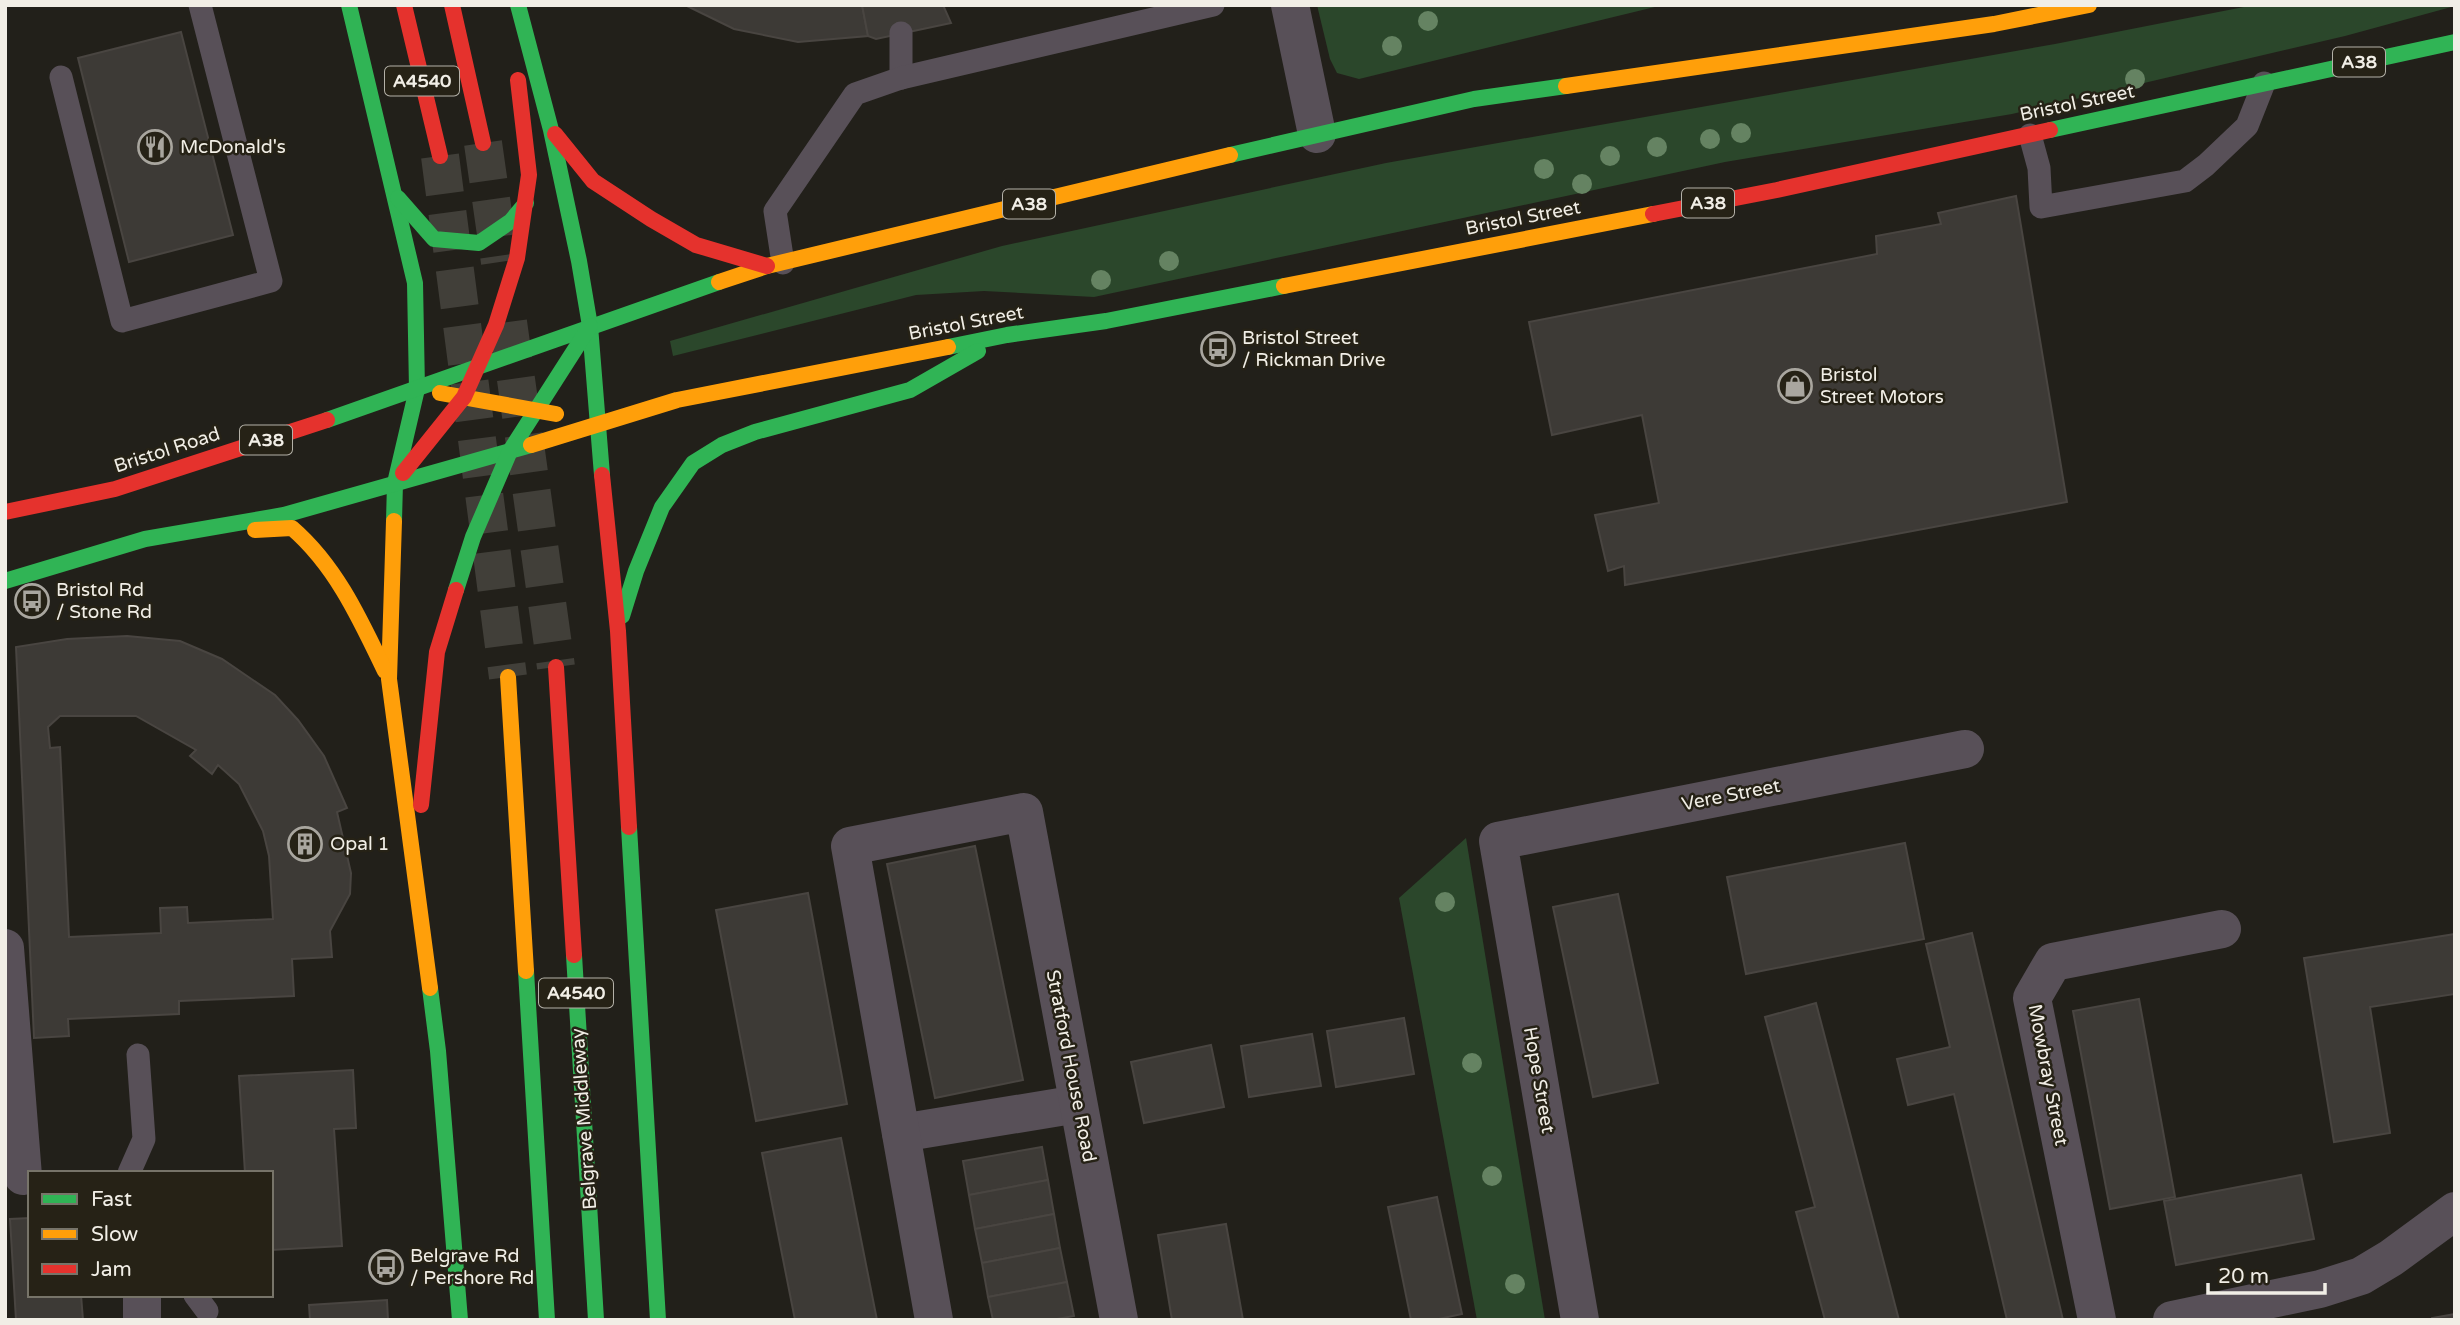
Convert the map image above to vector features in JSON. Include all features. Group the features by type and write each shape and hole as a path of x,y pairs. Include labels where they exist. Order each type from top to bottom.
{"highway":[{"path":"349,5 415,283 417,388 395,483 389,679 438,1051 460,1320"},
{"name":"A4540","path":"404,5 440,156"},
{"name":"A4540","path":"452,5 483,143"},
{"path":"395,483 464,397 496,325 517,258 529,174 510,5"},
{"path":"519,5 551,130 590,326 618,631 658,1320"},
{"name":"A38","path":"417,388 775,264 1317,134 1474,99 1994,24 2089,5"},
{"name":"Bristol Street","path":"597,425 677,400 1007,335 1106,321 1777,190 2455,41"},
{"path":"551,130 593,181 651,219 696,245 775,264"},
{"path":"394,194 434,239 479,243 511,220 526,203"},
{"path":"415,863 438,652 473,537 510,451 590,326"},
{"path":"618,631 635,570 662,507 693,463 722,445 755,432 910,390 1007,335"},
{"path":"417,388 535,409 597,425"},
{"name":"Bristol Road","path":"5,512 115,489 417,388"},
{"name":"A38","path":"5,581 145,539 284,515 597,425"},
{"path":"145,539 292,528 327,566 357,613 389,679"},
{"name":"Belgrave Middleway","path":"556,667 596,1320"},
{"name":"A4540","path":"508,677 547,1320"}],"street":[{"path":"1290,5 1317,134"},
{"name":"Vere Street","path":"1498,841 1965,749"},
{"name":"Stratford House Road","path":"901,1133 850,846 1024,812 1119,1320"},
{"name":"Hope Street","path":"1498,841 1580,1320"},
{"name":"Mowbray Street","path":"2097,1320 2032,998 2053,962 2222,929"},
{"path":"5,948 19,1176"},
{"path":"934,1320 901,1133 1078,1104"},
{"path":"2172,1320 2265,1310 2361,1276 2391,1258 2455,1211"},
{"path":"142,1297 142,1320"}],"lane":[{"path":"61,77 122,321 271,281 200,5"},
{"path":"775,264 775,211 855,94 901,78 1213,5"},
{"path":"901,33 901,78"},
{"path":"2030,135 2039,168 2041,207 2185,181 2247,126 2264,83"},
{"path":"130,1171 144,1139 138,1055"}],"green space":[{"path":"1317,5 1663,5 1359,79 1337,73 1330,59"},
{"path":"2254,5 2455,6 2345,36 2012,114 1725,162 1094,297 984,291 916,295 673,356 670,341 1002,246 1386,163 2055,44"},
{"path":"1466,838 1545,1320 1477,1320 1399,898"}],"building":[{"path":"685,5 862,5 868,36 798,42 734,29"},
{"path":"862,5 943,5 951,23 876,39 868,36"},
{"name":"McDonald's","path":"181,32 233,235 129,262 78,58"},
{"name":"Bristol Street Motors","path":"2016,196 2067,502 1625,585 1624,566 1608,571 1595,515 1659,503 1642,415 1552,435 1529,322 1877,254 1876,236 1941,224 1938,213"},
{"name":"Opal 1","path":"127,636 180,641 222,659 275,695 298,720 324,756 347,808 337,812 351,873 350,894 330,931 332,957 292,959 294,996 179,1001 179,1014 68,1019 69,1036 34,1038 16,647 67,639","holes":["60,716 136,716 196,750 190,756 212,774 218,765 239,784 263,831 269,856 273,919 188,923 187,907 160,908 161,933 69,937 60,747 50,748 48,727"]},
{"path":"1905,843 1924,939 1746,974 1727,877"},
{"path":"975,846 1023,1080 935,1098 887,864"},
{"path":"808,893 847,1104 756,1121 716,910"},
{"path":"1618,894 1658,1083 1593,1097 1553,907"},
{"path":"1972,933 2063,1320 2007,1320 1954,1094 1908,1105 1897,1059 1950,1047 1926,944"},
{"path":"2455,934 2455,994 2370,1007 2390,1133 2334,1142 2304,958"},
{"path":"2139,999 2175,1197 2110,1209 2073,1011"},
{"path":"1816,1003 1899,1320 1825,1320 1796,1212 1815,1207 1765,1017"},
{"path":"1404,1018 1414,1074 1336,1087 1327,1031"},
{"path":"1312,1034 1321,1086 1249,1097 1241,1046"},
{"path":"1211,1045 1224,1107 1144,1123 1131,1062"},
{"path":"353,1070 356,1128 334,1129 342,1246 273,1250 273,1171 245,1171 239,1076"},
{"path":"841,1138 877,1320 795,1320 762,1153"},
{"path":"1042,1147 1048,1180 969,1195 963,1161"},
{"path":"2301,1175 2314,1239 2176,1265 2164,1201"},
{"path":"1048,1180 1054,1214 975,1229 969,1195"},
{"path":"1437,1197 1462,1314 1434,1320 1411,1320 1388,1207"},
{"path":"1054,1214 1060,1248 982,1263 975,1229"},
{"path":"28,1218 28,1297 81,1297 83,1320 16,1320 10,1219"},
{"path":"1226,1224 1243,1320 1172,1320 1158,1235"},
{"path":"1060,1248 1067,1282 988,1297 982,1263"},
{"path":"1067,1282 1074,1316 1051,1320 993,1320 988,1297"},
{"path":"387,1300 388,1320 310,1320 309,1305"},
{"path":"2455,1314 2455,1320 2432,1320 2432,1318"}],"tunnel":[{"path":"483,143 500,262"},
{"path":"440,156 508,677"},
{"path":"508,322 556,667"}],"traffic: fast":[{"path":"349,5 415,283 417,389 395,483 394,521"},
{"path":"518,5 551,130 579,261 590,326 602,475"},
{"path":"2050,130 2455,42"},
{"path":"1230,155 1474,99 1566,86"},
{"path":"398,198 434,239 479,243 511,221 526,203"},
{"path":"327,420 719,282"},
{"path":"948,347 1007,335 1106,321 1284,286"},
{"path":"456,590 473,537 510,451 590,326"},
{"path":"622,616 636,571 662,507 693,463 722,445 755,432 910,390 978,351"},
{"path":"5,581 145,539 284,515 531,445"},
{"path":"629,827 658,1320"},
{"path":"574,955 596,1320"},
{"path":"526,971 547,1320"},
{"path":"430,988 438,1051 460,1320"}],"traffic: slow":[{"path":"1566,86 1994,24 2089,5"},
{"path":"719,282 767,266 1230,155"},
{"path":"1284,286 1653,214"},
{"path":"531,445 677,400 948,347"},
{"path":"440,393 556,414"},
{"path":"394,521 389,679 430,988"},
{"path":"255,530 292,528 308,543 346,594 385,671"},
{"path":"508,677 526,971"}],"traffic: jam":[{"path":"404,5 440,156"},
{"path":"452,5 483,143"},
{"path":"403,473 464,397 496,325 517,258 529,175 518,80"},
{"path":"1653,214 1777,190 2050,130"},
{"path":"555,134 593,181 651,219 696,245 767,266"},
{"path":"5,512 115,489 327,420"},
{"path":"602,475 618,631 629,827"},
{"path":"421,805 437,652 456,590"},
{"path":"556,667 574,955"}],"place":[{"name":"McDonald's","path":"155,147"},
{"name":"Bristol Street / Rickman Drive","path":"1218,349"},
{"name":"Bristol Street Motors","path":"1795,386"},
{"name":"Bristol Rd / Stone Rd","path":"32,601"},
{"name":"Opal 1","path":"305,844"},
{"name":"Belgrave Rd / Pershore Rd","path":"386,1267"}]}
